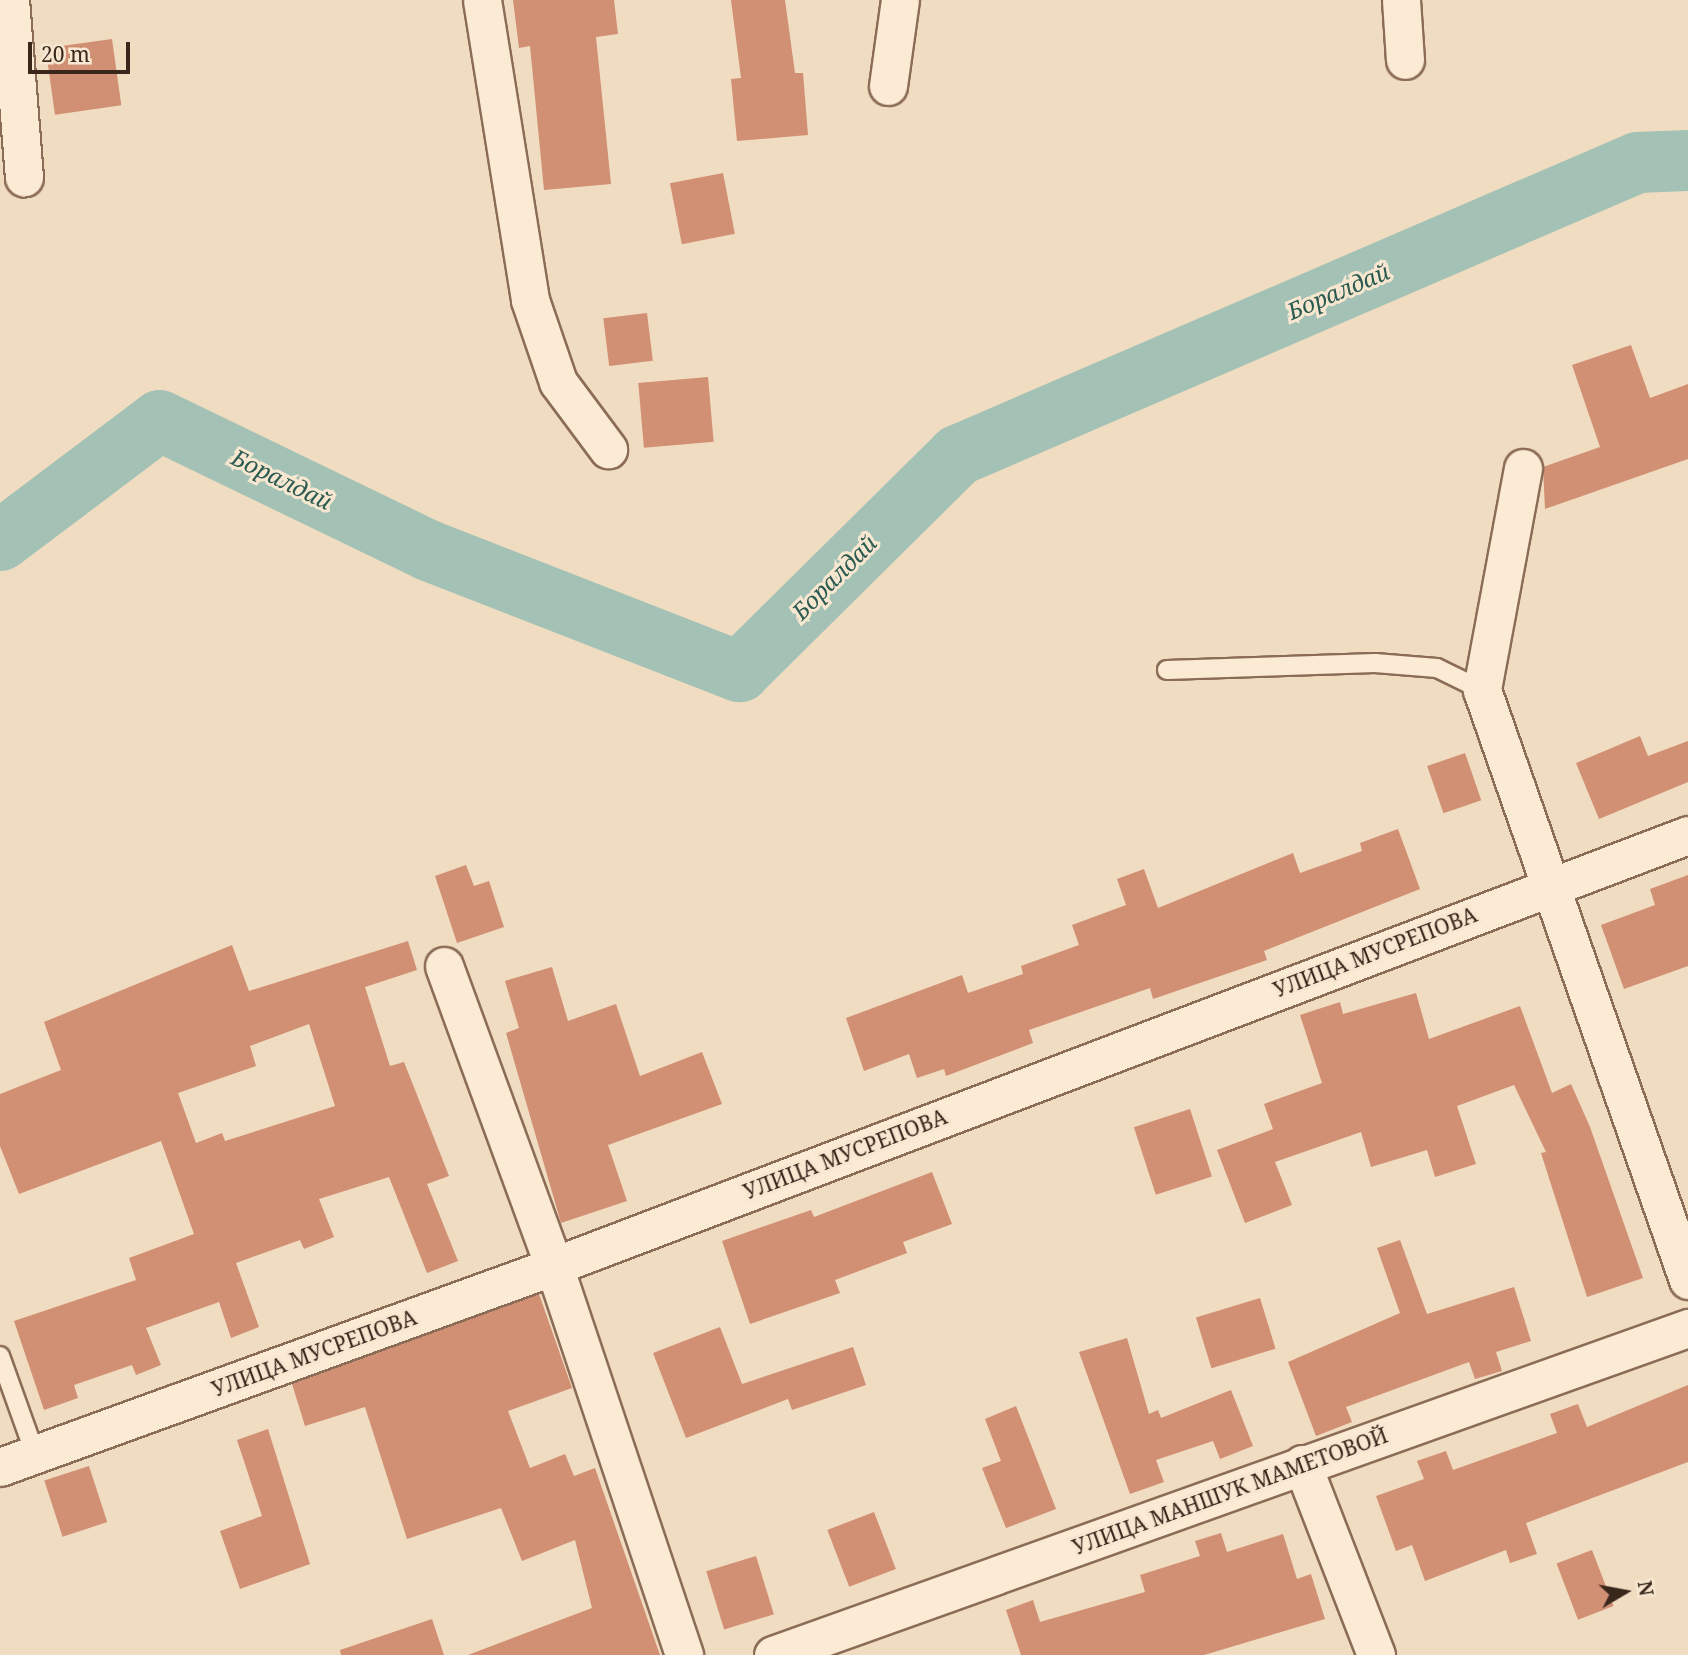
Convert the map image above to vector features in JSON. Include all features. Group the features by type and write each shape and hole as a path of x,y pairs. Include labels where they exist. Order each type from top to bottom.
{"street":[{"path":"10,0 24,177"},
{"path":"482,0 530,300 558,383 608,449"},
{"path":"888,86 900,0"},
{"path":"1401,0 1405,60"},
{"path":"1523,468 1482,690 1688,1280"},
{"name":"УЛИЦА МУСРЕПОВА","path":"0,1467 554,1266 1550,884 1688,835"},
{"path":"444,966 554,1266 684,1655"},
{"name":"УЛИЦА МАНШУК МАМЕТОВОЙ","path":"773,1655 1688,1328"},
{"path":"1302,1464 1376,1655"}],"lane":[{"path":"1167,670 1375,663 1437,668 1482,690"},
{"path":"0,1356 35,1454"}],"building":[{"path":"513,0 614,0 618,34 596,37 611,184 544,190 530,46 519,48"},
{"path":"731,0 785,0 795,73 803,73 808,135 737,141 731,79 741,78"},
{"path":"112,39 121,105 55,115 46,48"},
{"path":"723,173 735,234 682,244 670,183"},
{"path":"647,313 653,361 609,366 603,318"},
{"path":"1631,345 1650,398 1688,384 1688,459 1545,509 1543,467 1600,447 1572,365"},
{"path":"708,377 714,442 644,448 638,383"},
{"path":"1640,736 1648,756 1688,741 1688,782 1599,819 1576,763"},
{"path":"1465,753 1481,800 1443,813 1427,766"},
{"path":"1398,829 1420,889 1264,951 1267,960 1153,999 1150,988 1029,1030 1033,1043 946,1076 944,1069 917,1078 909,1054 864,1071 846,1018 962,975 968,993 1023,974 1021,966 1079,945 1072,925 1126,905 1117,879 1144,869 1158,908 1293,853 1300,873 1362,851 1360,843"},
{"path":"466,865 474,886 489,881 504,927 457,943 435,876"},
{"path":"1688,875 1688,966 1624,989 1601,925 1655,905 1650,889"},
{"path":"408,941 417,970 365,987 390,1066 404,1062 449,1176 427,1184 458,1261 427,1273 389,1177 319,1199 334,1237 304,1249 300,1240 236,1263 259,1327 231,1338 219,1302 146,1328 161,1365 136,1375 132,1365 74,1385 78,1398 44,1410 14,1321 136,1280 129,1258 194,1234 161,1141 19,1194 0,1146 0,1094 61,1070 44,1022 232,945 249,991","holes":["309,1024 335,1106 225,1141 222,1133 196,1143 178,1093 256,1066 250,1046"]},
{"path":"552,967 568,1021 616,1004 640,1076 702,1052 722,1104 608,1145 627,1201 561,1223 506,1033 519,1028 505,981"},
{"path":"1416,993 1429,1039 1520,1006 1552,1093 1571,1084 1590,1127 1643,1278 1587,1297 1541,1153 1546,1152 1514,1085 1457,1106 1476,1164 1435,1177 1427,1150 1371,1167 1361,1132 1275,1162 1292,1205 1245,1223 1217,1150 1273,1129 1264,1104 1322,1083 1300,1015 1340,1002 1343,1014"},
{"path":"1190,1109 1212,1177 1156,1195 1134,1127"},
{"path":"932,1172 952,1224 903,1242 907,1253 835,1280 840,1293 750,1324 722,1241 811,1210 814,1217"},
{"path":"1400,1240 1427,1314 1514,1287 1531,1341 1496,1352 1502,1371 1475,1379 1469,1362 1346,1407 1352,1422 1316,1436 1288,1362 1400,1313 1377,1248"},
{"path":"539,1294 572,1388 508,1411 530,1468 565,1454 574,1476 595,1468 660,1655 468,1655 592,1608 575,1540 522,1561 501,1508 407,1539 365,1407 305,1426 292,1384"},
{"path":"1260,1298 1275,1349 1211,1368 1196,1318"},
{"path":"720,1327 742,1384 853,1347 866,1385 792,1410 788,1399 686,1438 653,1353"},
{"path":"1127,1338 1149,1414 1158,1410 1161,1418 1231,1390 1253,1446 1220,1459 1213,1441 1156,1460 1164,1482 1130,1494 1079,1352"},
{"path":"1688,1385 1688,1462 1526,1523 1537,1554 1510,1563 1506,1550 1425,1581 1412,1545 1396,1551 1376,1496 1424,1479 1417,1461 1446,1451 1453,1470 1557,1433 1550,1414 1578,1404 1587,1427"},
{"path":"1016,1406 1056,1509 1006,1528 982,1468 1001,1461 985,1419"},
{"path":"268,1429 310,1564 240,1589 220,1531 262,1516 237,1440"},
{"path":"89,1466 107,1522 63,1537 44,1481"},
{"path":"874,1512 896,1569 849,1587 827,1530"},
{"path":"1221,1533 1227,1552 1283,1534 1297,1579 1311,1574 1325,1619 1204,1655 1021,1655 1006,1610 1033,1600 1040,1622 1145,1592 1140,1575 1200,1556 1195,1541"},
{"path":"1592,1550 1614,1606 1578,1620 1557,1564"},
{"path":"756,1556 774,1614 724,1630 706,1571"},
{"path":"432,1619 444,1655 341,1655 340,1650"}],"waterway":[{"name":"Боралдай","path":"0,540 159,420 428,550 739,671 957,455 1637,162 1688,160"}]}
